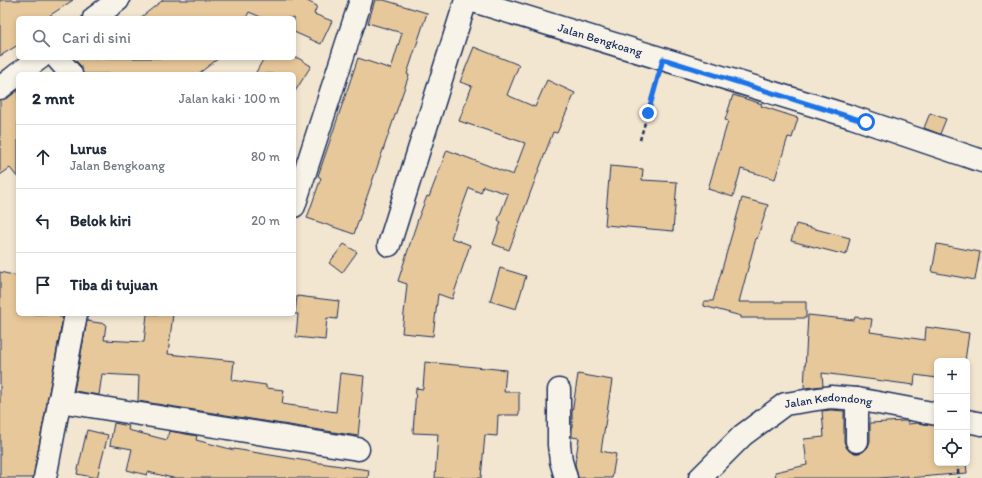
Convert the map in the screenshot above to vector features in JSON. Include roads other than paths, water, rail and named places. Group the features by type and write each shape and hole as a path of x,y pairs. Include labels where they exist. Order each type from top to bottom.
{"street":[{"path":"97,16 118,0"},
{"path":"296,200 362,0"},
{"path":"389,245 466,0"},
{"name":"Jalan Bengkoang","path":"470,0 852,117 982,161"},
{"path":"21,72 37,60"},
{"path":"59,60 69,72"},
{"path":"0,88 16,76"},
{"path":"45,478 76,316"},
{"path":"559,390 559,445 561,461 566,478"},
{"name":"Jalan Kedondong","path":"700,478 742,435 785,404 831,397 858,399 934,413"},
{"path":"857,441 858,399"},
{"path":"59,401 358,449"},
{"path":"970,422 982,424"}]}
